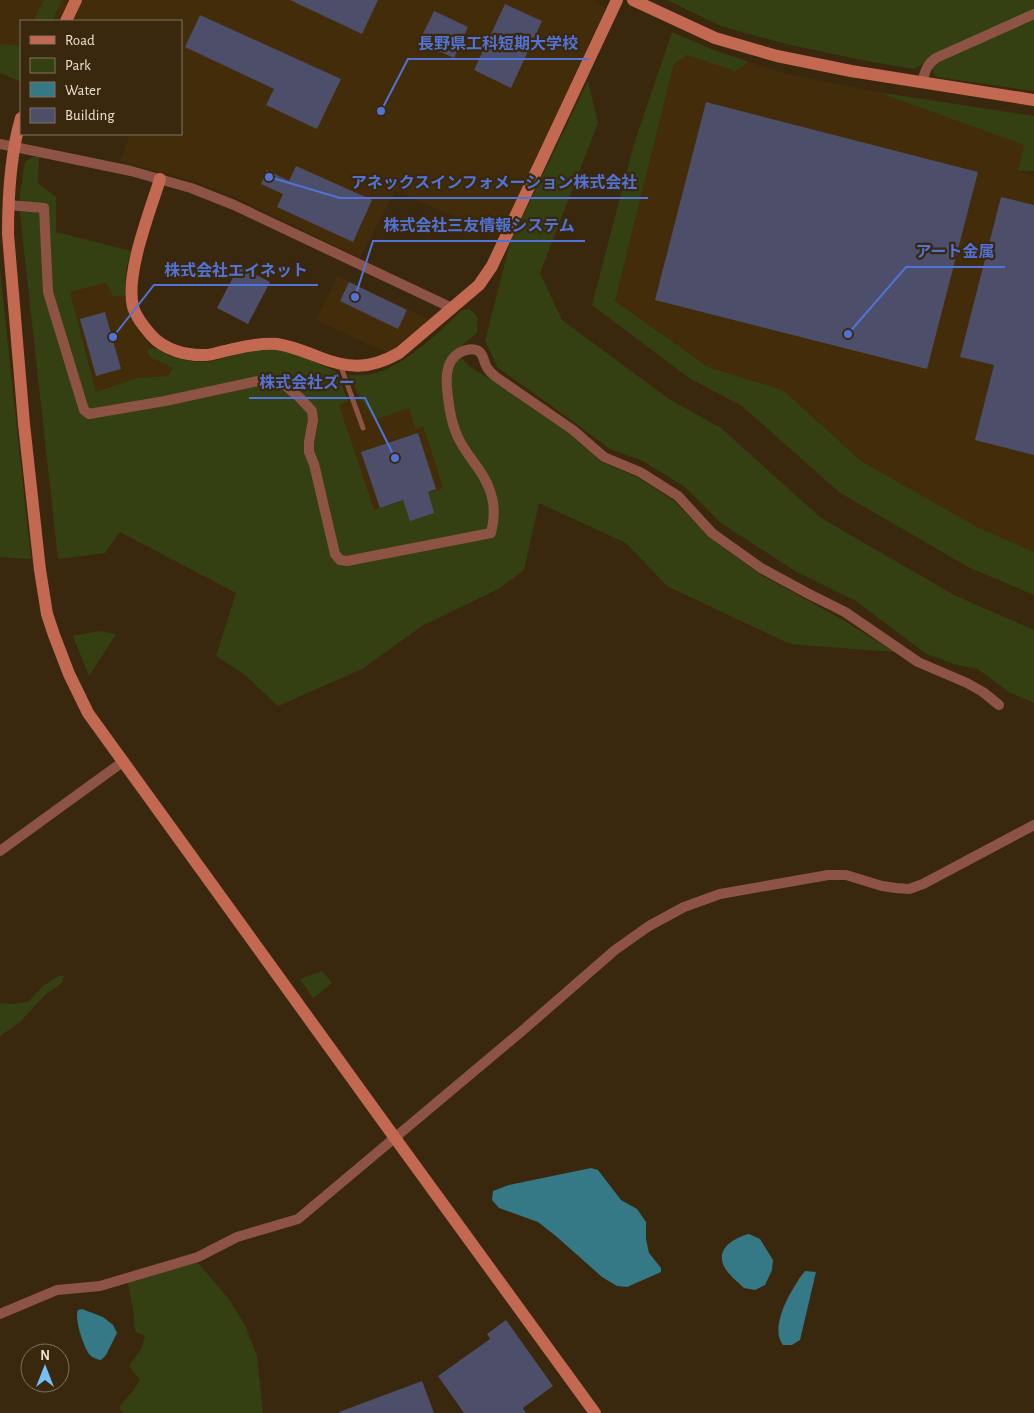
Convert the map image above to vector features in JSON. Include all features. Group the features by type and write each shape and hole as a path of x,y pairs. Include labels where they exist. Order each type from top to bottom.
{"street":[{"path":"66,20 76,0"},
{"path":"160,178 139,246 131,288 133,308 142,324 157,341 172,350 190,354 208,355 259,344 278,344 297,348 340,364 353,366 373,364 386,360 399,352 479,285 492,266 617,0"},
{"path":"633,0 715,38 768,54 851,71 1034,100"},
{"path":"922,82 930,62 936,58 1034,14"},
{"path":"20,122 14,146 8,205 8,234 24,424 40,570 47,614 69,674 88,713 595,1413"},
{"path":"0,144 114,167 191,188 234,204 452,308"},
{"path":"8,205 44,208 48,292 84,410 89,414 156,403 258,380 276,381 286,386 312,411 313,420 308,442 308,452 314,464 335,554 340,560 347,561 491,533 494,522 494,504 489,488 460,443 451,423 446,377 449,363 456,355 464,350 474,349 481,353 488,369 496,377 573,430 604,456 640,472 678,496 712,532 761,568 845,612 918,662 966,683 983,692 1000,705"},
{"path":"0,851 124,761"},
{"path":"0,1314 57,1290 100,1286 198,1256 237,1237 298,1219 615,950 649,926 684,907 720,894 828,875 846,875 882,886 910,889 923,884 1034,825"}],"lane":[{"path":"340,364 363,428"}],"shaded area":[{"path":"0,0 595,0 605,9 500,236 395,191 360,258 237,198 193,181 120,161 130,135 182,135 182,20 20,20 20,61 0,55"},
{"path":"687,55 735,71 749,62 787,74 877,92 1025,145 1018,171 1034,176 1034,552 977,527 861,461 783,390 708,367 615,301 674,64"},
{"path":"337,276 429,319 388,353 316,320"},
{"path":"106,283 113,296 125,296 128,310 137,328 150,346 147,351 150,357 173,368 168,376 137,378 96,392 70,292"},
{"path":"359,396 374,419 408,407 423,426 443,488 373,510 339,405"}],"green space":[{"path":"44,0 62,0 52,20 34,20"},
{"path":"667,0 1034,0 1034,11 913,69 786,44 721,26"},
{"path":"1034,16 1034,91 937,77 933,73 933,66 939,59"},
{"path":"672,32 711,49 749,62 735,71 687,55 674,64 615,301 708,367 783,390 861,461 977,527 1034,552 1034,595 968,567 839,492 742,406 689,378 592,305 634,144"},
{"path":"0,44 20,46 20,82 0,73"},
{"path":"588,81 598,123 540,273 562,320 669,399 721,428 821,518 956,596 1034,630 1034,703 1009,692 978,669 954,664 925,653 856,601 795,571 721,523 685,487 643,461 610,449 498,368 485,341 510,243"},
{"path":"877,92 1034,116 1034,171 1018,171 1024,145"},
{"path":"32,157 39,157 38,183 56,197 56,232 131,251 126,269 125,296 113,296 106,283 70,292 96,392 137,378 168,376 173,368 150,357 147,352 148,349 155,348 170,356 189,361 209,362 259,349 297,354 337,372 348,401 339,405 374,510 443,488 423,426 415,429 409,408 374,420 348,375 368,375 395,365 420,348 462,310 469,309 477,317 477,333 455,351 470,367 570,434 601,462 637,477 673,500 708,536 758,573 843,620 894,652 790,644 667,586 626,543 539,503 524,570 498,589 422,626 362,669 278,706 245,675 216,656 236,593 120,532 105,553 58,559 20,214 20,194 25,162"},
{"path":"0,270 31,559 0,557"},
{"path":"99,631 116,634 89,676 73,636"},
{"path":"322,971 332,983 313,998 300,979"},
{"path":"59,976 64,976 62,983 45,995 20,1022 0,1036 0,1003 28,1002 43,986"},
{"path":"197,1262 229,1299 245,1325 257,1356 263,1413 123,1413 119,1407 140,1380 129,1366 141,1349 145,1336 135,1331 128,1283"}],"water":[{"path":"591,1168 598,1170 621,1200 637,1209 646,1222 646,1239 649,1253 661,1268 661,1272 627,1287 617,1286 602,1277 538,1222 499,1208 492,1200 493,1191 509,1185"},
{"path":"749,1234 760,1239 773,1260 772,1270 765,1285 755,1290 744,1288 732,1277 724,1267 722,1258 725,1248 733,1240"},
{"path":"805,1271 816,1272 800,1340 792,1345 783,1345 779,1337 778,1328 780,1318 794,1286"},
{"path":"82,1309 103,1317 113,1325 117,1333 106,1355 101,1360 90,1355 83,1340 77,1320 78,1310"}],"building":[{"path":"290,0 378,0 362,34"},
{"path":"505,4 542,21 511,88 474,70"},
{"path":"434,11 468,27 454,58 419,42"},
{"path":"200,15 341,79 317,129 266,105 274,89 185,47"},
{"path":"706,102 978,172 927,369 655,300"},
{"path":"296,166 372,200 353,242 277,207 283,194 261,184 267,170 289,181"},
{"path":"1001,197 1034,205 1034,455 975,440 994,365 960,357"},
{"path":"239,266 270,282 248,324 217,308"},
{"path":"349,282 407,310 398,329 340,301"},
{"path":"105,312 121,369 96,376 80,319"},
{"path":"418,433 436,489 428,492 434,513 410,521 403,500 380,508 361,452"},
{"path":"506,1320 553,1386 523,1408 526,1413 464,1413 438,1376 490,1339 487,1334"},
{"path":"422,1381 434,1413 339,1413 339,1412"}],"place":[{"name":"長野県工科短期大学校","path":"381,111"},
{"name":"アネックスインフォメーション株式会社","path":"269,177"},
{"name":"株式会社三友情報システム","path":"355,297"},
{"name":"アート金属","path":"848,334"},
{"name":"株式会社エイネット","path":"113,337"},
{"name":"株式会社ズー","path":"395,458"}]}
